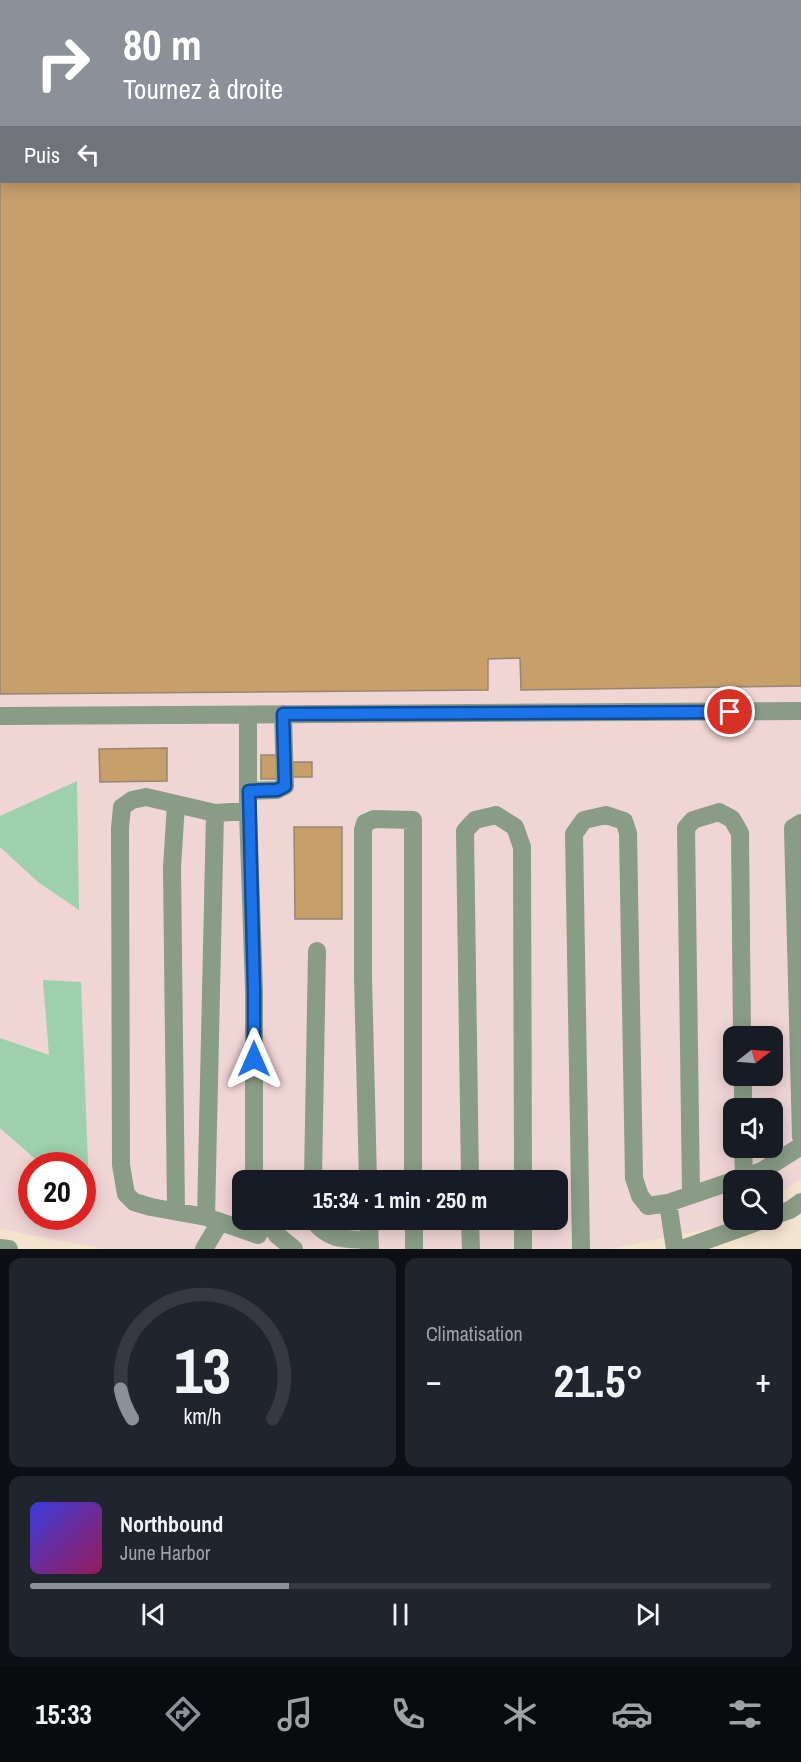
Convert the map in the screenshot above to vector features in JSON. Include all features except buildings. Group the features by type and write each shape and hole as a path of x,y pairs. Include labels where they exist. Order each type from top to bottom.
{"lane":[{"path":"0,716 801,711"},
{"path":"249,791 277,790 285,786 283,714"},
{"path":"248,715 248,812 254,990 254,1170"},
{"path":"248,812 215,813 146,797 132,800 122,807 120,851 123,1182 126,1194 134,1202 278,1235 294,1249"},
{"path":"176,804 172,867 176,1210"},
{"path":"691,1194 686,828 693,820 719,812 732,819 740,833 742,1026"},
{"path":"204,1249 213,1219 215,813"},
{"path":"470,1170 465,831 475,820 496,815 515,827 522,847 523,1170"},
{"path":"581,1249 574,834 584,820 606,815 624,822 628,833 634,1178 640,1196 648,1206 668,1203 723,1183"},
{"path":"368,1170 363,976 363,830 365,823 374,819 413,820 413,1170"},
{"path":"801,823 793,828 801,1137"},
{"path":"313,1170 317,951"},
{"path":"764,1170 801,1146"},
{"path":"668,1203 675,1249"},
{"path":"321,1230 323,1233 341,1239 369,1244"},
{"path":"414,1230 414,1249"},
{"path":"470,1230 471,1249"},
{"path":"523,1230 523,1249"},
{"path":"682,1249 735,1230"},
{"path":"0,1248 9,1249"}],"shaded area":[{"path":"0,183 801,183 801,1179 783,1190 783,1170 723,1170 723,1225 610,1249 104,1249 0,1229"}],"green space":[{"path":"77,781 79,910 38,882 0,847 0,816"},
{"path":"43,980 81,982 88,1152 27,1152 0,1128 0,1038 49,1055"}],"route":[{"path":"254,1059 249,791 277,790 285,786 283,714 730,712"}]}
